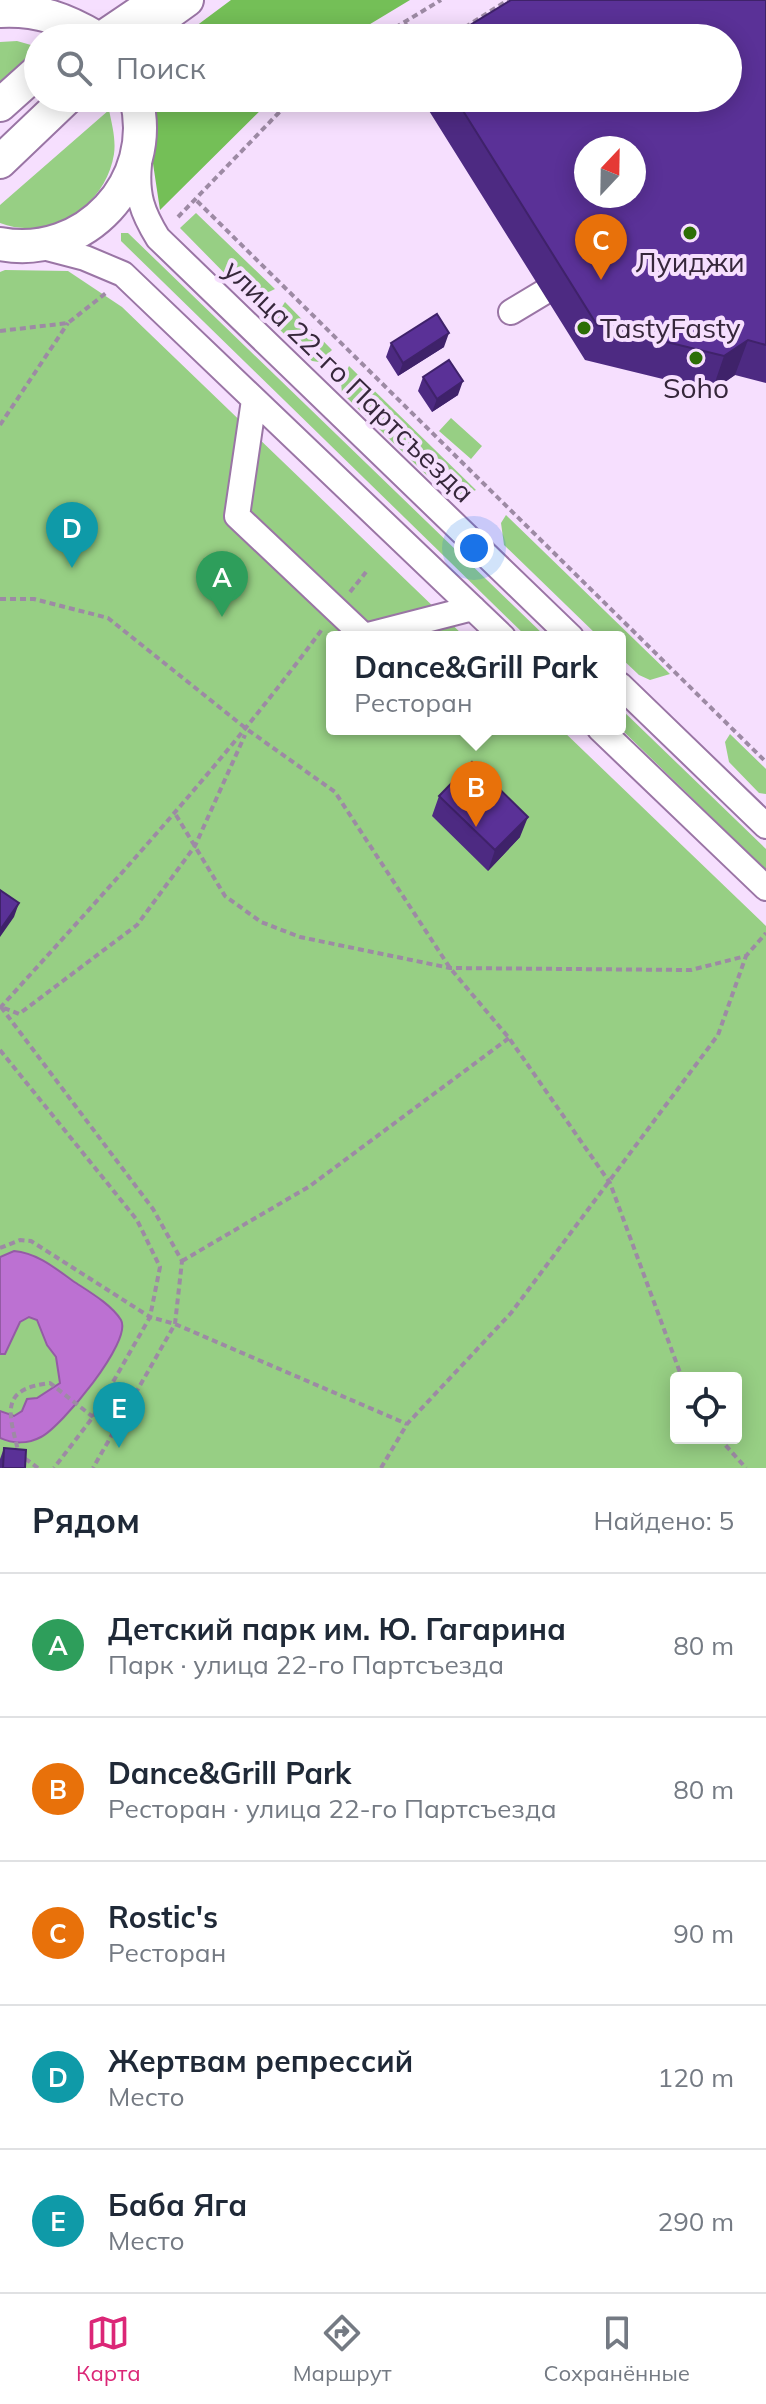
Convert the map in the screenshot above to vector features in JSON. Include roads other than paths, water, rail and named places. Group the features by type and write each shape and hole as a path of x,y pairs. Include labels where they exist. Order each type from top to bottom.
{"main road":[{"path":"86,24 126,0"},
{"path":"90,24 158,0"},
{"path":"154,24 187,0"},
{"path":"0,11 41,13 72,24"},
{"path":"0,105 24,84"},
{"path":"0,136 25,112"},
{"path":"0,162 52,112"},
{"path":"0,244 39,246 69,238 96,222 125,186 140,142 137,112"}],"street":[{"name":"улица 22-го Партсъезда","path":"140,142 137,189 141,211 158,238 565,631"},
{"path":"39,246 85,258 123,274 497,631"},
{"path":"511,312 594,261"},
{"path":"254,400 237,516 359,631"},
{"path":"383,631 473,608"},
{"path":"626,691 766,826"},
{"path":"606,735 766,888"}],"place":[{"name":"Луиджи","path":"690,233"},
{"name":"Rostic's","path":"601,280"},
{"name":"TastyFasty","path":"584,328"},
{"name":"Soho","path":"696,358"},
{"name":"Жертвам репрессий","path":"72,568"},
{"name":"Детский парк им. Ю. Гагарина","path":"222,617"},
{"name":"Dance&Grill Park","path":"476,827"},
{"name":"Баба Яга","path":"119,1448"}]}
